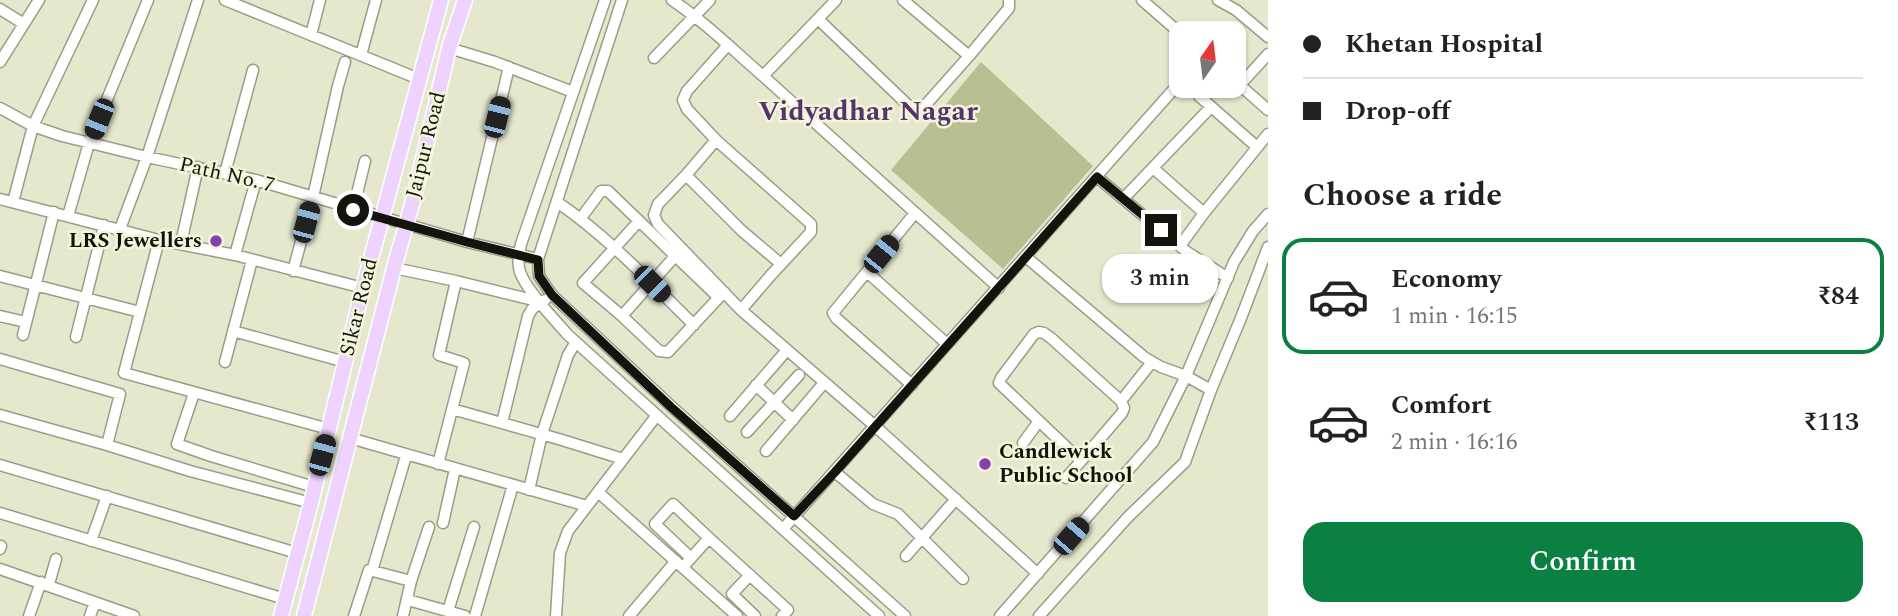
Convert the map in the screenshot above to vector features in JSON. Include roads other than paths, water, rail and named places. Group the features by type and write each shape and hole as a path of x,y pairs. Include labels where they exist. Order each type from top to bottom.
{"main road":[{"name":"Sikar Road","path":"281,616 363,288 441,0"},
{"name":"Jaipur Road","path":"304,616 414,197 449,48 465,0"}],"street":[{"path":"0,62 39,0"},
{"path":"13,202 33,125 93,0"},
{"path":"68,216 89,143 148,0"},
{"path":"120,229 147,157 198,0"},
{"path":"225,0 419,79"},
{"path":"311,35 320,0"},
{"path":"361,55 376,0"},
{"path":"605,0 521,244 521,274 576,342 879,616"},
{"path":"622,0 538,260 539,276 552,295 671,407 905,616"},
{"path":"672,0 695,15 999,288"},
{"path":"654,58 709,0"},
{"path":"763,76 836,0"},
{"path":"903,0 970,55"},
{"path":"818,19 917,111 922,109 1009,8 1009,0"},
{"path":"1142,0 1169,24"},
{"path":"1218,0 1236,10 1268,37"},
{"path":"0,9 24,24"},
{"path":"727,46 687,92 683,100 687,109 716,140 811,224 811,232 741,310"},
{"path":"449,48 573,92"},
{"path":"1246,75 1268,54"},
{"path":"293,271 345,62"},
{"path":"467,242 509,68"},
{"path":"225,173 253,70"},
{"path":"1246,91 1268,110"},
{"path":"783,530 1169,96"},
{"path":"1201,98 1257,147"},
{"path":"1124,198 1211,107"},
{"name":"Path No. 7","path":"0,108 62,136 256,180 353,210 538,260"},
{"path":"1180,246 1268,134"},
{"path":"716,140 658,204 654,215 658,224 721,295"},
{"path":"353,210 365,161"},
{"path":"181,243 198,167"},
{"path":"1153,168 1204,213"},
{"path":"686,175 742,231 781,264"},
{"path":"1097,177 1180,246 1228,278"},
{"path":"234,255 256,180"},
{"path":"581,218 597,195 604,190 616,198 676,255 875,426 1038,574"},
{"path":"0,199 363,288"},
{"path":"557,202 581,218 694,325"},
{"path":"23,335 54,212"},
{"path":"912,385 833,313 915,213"},
{"path":"1000,616 1153,442 1186,376 1234,262 1253,231 1268,214"},
{"path":"639,221 583,283 663,353 668,352 721,295"},
{"path":"76,337 104,225"},
{"path":"159,240 124,373 329,429"},
{"path":"1039,616 1128,517 1185,462 1210,390 1268,247"},
{"path":"622,316 676,255"},
{"path":"1026,257 1144,357 1210,390"},
{"path":"225,362 252,260"},
{"path":"394,268 541,302"},
{"path":"867,272 947,344"},
{"path":"0,276 140,312"},
{"path":"438,464 464,363 439,355 456,281"},
{"path":"502,423 528,316 532,309 552,295"},
{"path":"0,316 26,322"},
{"path":"233,331 345,362"},
{"path":"1066,478 1081,461 1122,413 1124,408 1121,401 1051,338 1039,331 1000,378 999,383 1081,461"},
{"path":"529,490 542,434 568,355 576,342"},
{"path":"730,416 787,350"},
{"path":"0,359 120,394 107,445"},
{"path":"1121,401 1152,362"},
{"path":"747,432 799,375"},
{"path":"766,451 824,383"},
{"path":"756,385 793,420"},
{"path":"170,464 194,393"},
{"path":"452,409 624,459"},
{"path":"0,415 310,503"},
{"path":"556,616 559,554 568,531 657,415"},
{"path":"1023,443 1039,421"},
{"path":"350,438 587,506"},
{"path":"177,444 314,486"},
{"path":"372,571 406,456"},
{"path":"0,465 297,554"},
{"path":"443,523 455,468"},
{"path":"835,472 873,504 898,514 963,579"},
{"path":"475,616 513,485"},
{"path":"598,492 683,562 737,616"},
{"path":"91,541 107,496"},
{"path":"906,556 956,499"},
{"path":"683,562 654,524 673,504 788,610 782,616"},
{"path":"0,513 285,599"},
{"path":"403,616 411,581 429,527"},
{"path":"448,611 474,527"},
{"path":"629,616 709,538"},
{"path":"29,616 56,559"},
{"path":"0,569 134,616"},
{"path":"354,616 369,570 411,581"},
{"path":"750,575 732,594 755,616"},
{"path":"408,600 465,616"},
{"path":"90,616 95,602"}],"place":[{"name":"LRS Jewellers","path":"216,241"},
{"name":"Candlewick Public School","path":"985,464"}],"district":[{"name":"Vidyadhar Nagar","path":"868,111"}]}
